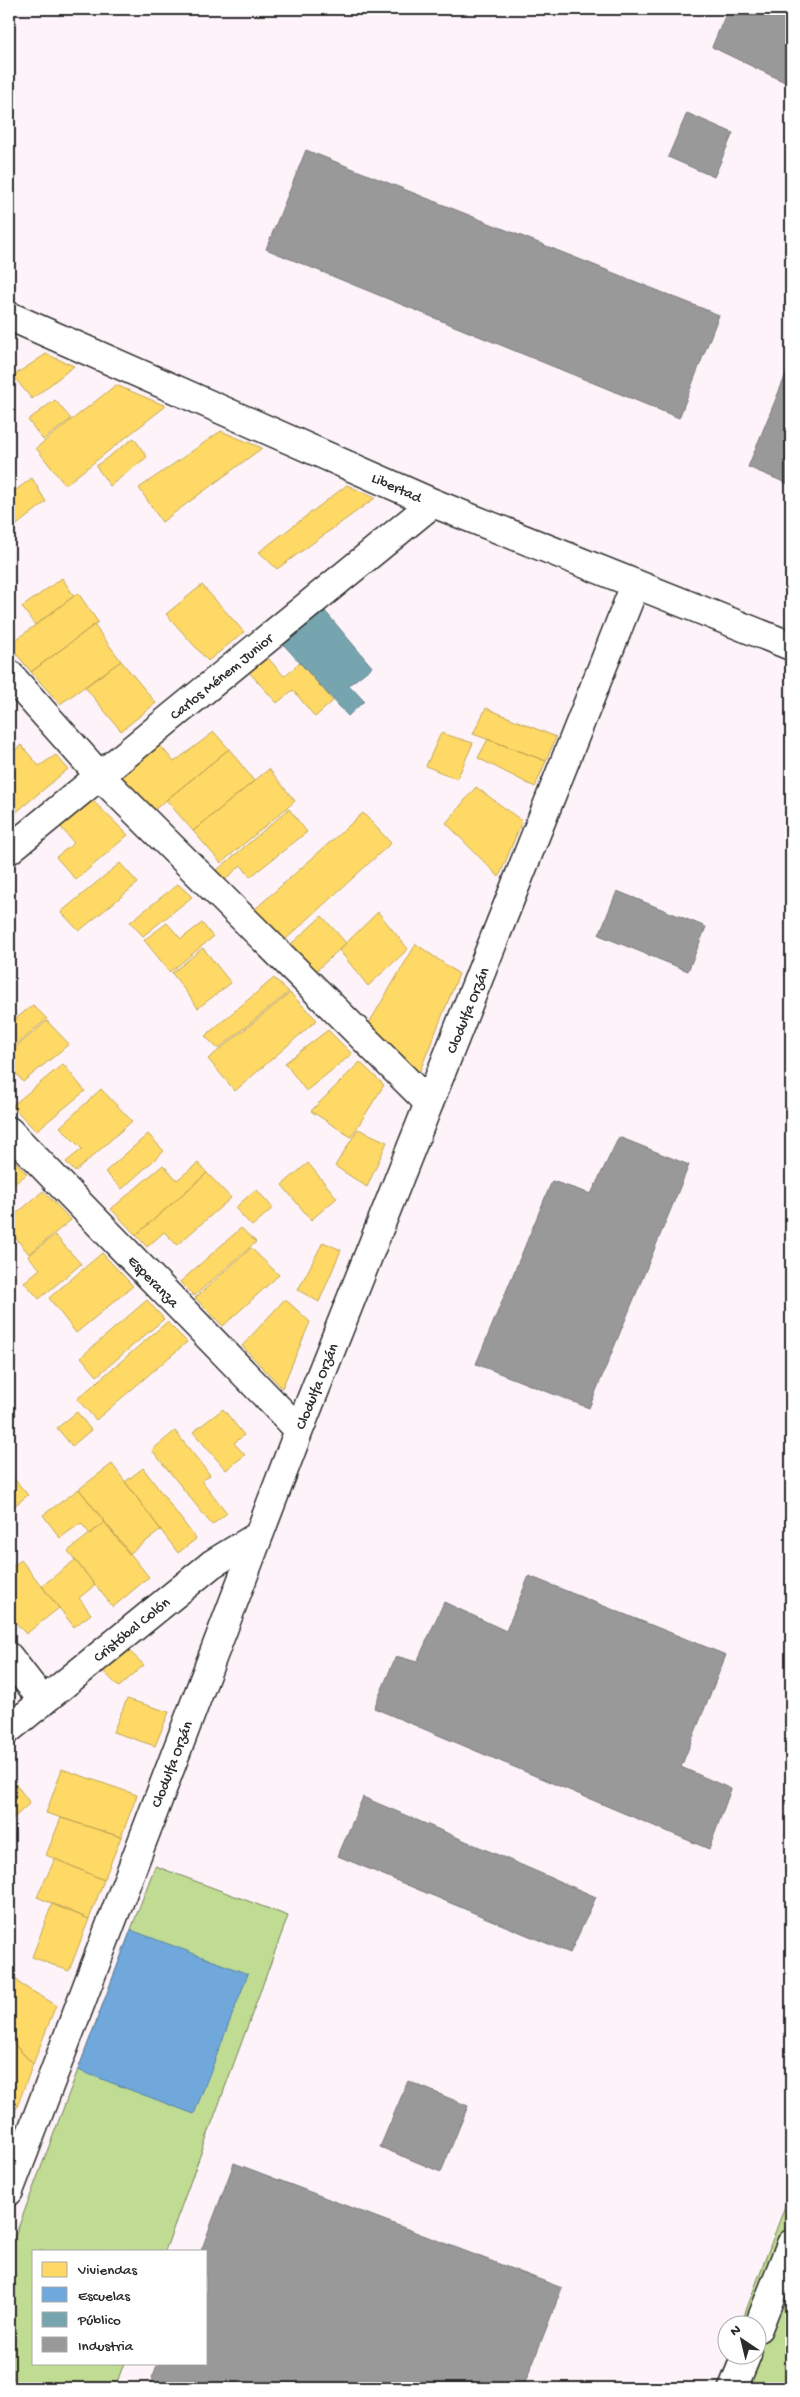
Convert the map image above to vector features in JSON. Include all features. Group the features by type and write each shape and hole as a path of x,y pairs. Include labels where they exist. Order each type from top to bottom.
{"street":[{"name":"Libertad","path":"9,316 433,503 791,646"},
{"name":"Carlos Ménem Junior","path":"9,850 433,503"},
{"name":"Clodulfa Orzán","path":"10,2185 299,1430 635,585"},
{"path":"9,674 100,776 429,1103"},
{"name":"Esperanza","path":"9,1131 299,1430"},
{"name":"Cristóbal Colón","path":"9,1729 212,1564 258,1536"},
{"path":"9,1657 43,1701"},
{"path":"764,2314 791,2244"},
{"path":"733,2388 743,2364"}],"green space":[{"path":"155,1866 288,1916 165,2250 32,2250 32,2364 124,2364 115,2388 9,2388 9,2252"},
{"path":"791,2190 791,2388 717,2388 726,2364 768,2364 768,2314 745,2314"}],"building: Viviendas":[{"path":"46,354 74,366 32,399 13,376"},
{"path":"116,385 166,406 65,485 36,448"},
{"path":"55,400 71,419 43,440 28,420"},
{"path":"221,431 262,448 162,522 139,488"},
{"path":"134,438 147,457 110,486 96,466"},
{"path":"32,478 46,502 9,531 9,495"},
{"path":"347,485 375,498 277,569 259,552"},
{"path":"62,578 74,596 35,625 22,607"},
{"path":"202,585 244,632 208,661 166,614"},
{"path":"78,593 98,622 31,672 9,645"},
{"path":"94,625 121,661 60,704 31,672"},
{"path":"267,657 284,676 300,663 333,701 315,717 293,690 277,703 248,671"},
{"path":"121,661 156,703 121,731 85,687"},
{"path":"486,708 556,737 546,761 473,734"},
{"path":"214,732 229,749 154,810 120,776 159,744 174,762"},
{"path":"441,733 473,743 457,779 426,766"},
{"path":"488,739 546,761 535,787 478,758"},
{"path":"21,745 39,766 56,755 68,769 14,814 9,808 9,756"},
{"path":"229,749 254,781 193,831 166,800"},
{"path":"269,769 295,801 221,863 193,831"},
{"path":"476,787 522,821 499,877 446,823"},
{"path":"91,799 128,835 76,880 56,857 74,843 59,825"},
{"path":"289,809 307,832 250,877 241,865 225,880 216,871"},
{"path":"363,813 391,843 285,940 254,910"},
{"path":"120,863 138,883 79,931 61,912"},
{"path":"178,884 192,897 143,936 130,922"},
{"path":"378,912 408,949 368,986 339,950"},
{"path":"322,916 346,943 316,971 290,945"},
{"path":"167,923 181,939 202,923 213,937 170,972 144,940"},
{"path":"416,944 459,974 419,1073 369,1023"},
{"path":"203,948 231,983 198,1008 172,973"},
{"path":"274,978 289,992 218,1049 205,1036"},
{"path":"290,993 317,1020 235,1091 208,1059"},
{"path":"33,1005 47,1019 9,1051 9,1024"},
{"path":"47,1021 69,1044 23,1082 16,1073 9,1079 9,1053"},
{"path":"328,1030 352,1054 306,1091 285,1063"},
{"path":"360,1062 384,1085 351,1137 311,1111"},
{"path":"63,1064 85,1091 36,1131 12,1106"},
{"path":"101,1089 132,1121 75,1172 66,1162 82,1149 60,1127"},
{"path":"358,1129 387,1142 367,1187 335,1166"},
{"path":"148,1134 164,1151 122,1189 105,1172"},
{"path":"12,1158 27,1174 9,1188 9,1160"},
{"path":"198,1163 207,1173 136,1235 111,1209 163,1165 177,1180"},
{"path":"308,1163 337,1198 311,1220 282,1185"},
{"path":"207,1173 231,1198 177,1245 164,1232 147,1247 136,1235"},
{"path":"256,1189 273,1208 252,1226 235,1208"},
{"path":"43,1191 71,1220 29,1254 9,1230 9,1220"},
{"path":"241,1228 256,1242 194,1296 180,1282"},
{"path":"55,1235 81,1264 39,1299 24,1282 40,1269 28,1256"},
{"path":"323,1242 341,1250 319,1302 298,1290"},
{"path":"251,1248 279,1275 223,1326 195,1298"},
{"path":"102,1253 133,1286 76,1333 49,1298"},
{"path":"285,1299 310,1322 282,1388 242,1346"},
{"path":"147,1300 164,1319 97,1376 81,1357"},
{"path":"167,1322 187,1342 96,1420 77,1399"},
{"path":"223,1409 244,1435 234,1443 245,1455 226,1470 193,1432"},
{"path":"77,1412 91,1430 72,1446 57,1428"},
{"path":"175,1431 210,1475 202,1481 227,1513 212,1525 152,1450"},
{"path":"112,1464 161,1530 129,1554 79,1489"},
{"path":"143,1468 196,1539 178,1553 125,1482"},
{"path":"9,1473 28,1495 9,1510"},
{"path":"79,1489 105,1522 90,1534 81,1523 60,1538 43,1515"},
{"path":"105,1522 149,1577 113,1607 68,1551"},
{"path":"21,1560 59,1608 26,1634 9,1615 9,1569"},
{"path":"75,1560 95,1585 79,1598 91,1614 74,1627 42,1586"},
{"path":"123,1645 144,1665 119,1687 98,1666"},
{"path":"127,1699 169,1712 155,1746 113,1732"},
{"path":"62,1769 137,1795 121,1837 46,1813"},
{"path":"9,1775 30,1803 9,1822"},
{"path":"61,1818 121,1837 104,1880 46,1855"},
{"path":"55,1859 104,1880 89,1919 37,1897"},
{"path":"52,1904 89,1919 69,1971 32,1957"},
{"path":"9,1969 20,1984 56,2005 33,2064 9,2039"},
{"path":"9,2039 33,2064 9,2128"}],"building: Escuelas":[{"path":"131,1930 248,1974 194,2114 78,2070"}],"building: Público":[{"path":"324,610 372,667 349,685 364,701 348,716 283,644"}],"building: Industria":[{"path":"728,9 791,9 791,85 712,47"},
{"path":"687,113 733,133 714,177 668,157"},
{"path":"306,150 719,315 679,418 266,249"},
{"path":"791,362 791,485 748,467"},
{"path":"617,891 706,927 688,971 599,935"},
{"path":"619,1137 689,1165 589,1408 476,1364 552,1181 591,1194"},
{"path":"529,1576 726,1655 681,1767 731,1789 709,1849 374,1708 396,1656 417,1662 444,1602 506,1631"},
{"path":"363,1797 596,1897 570,1953 338,1856"},
{"path":"408,2081 468,2106 441,2172 380,2147"},
{"path":"234,2163 562,2288 523,2388 148,2388 158,2364 208,2364 208,2250 201,2250"}]}
